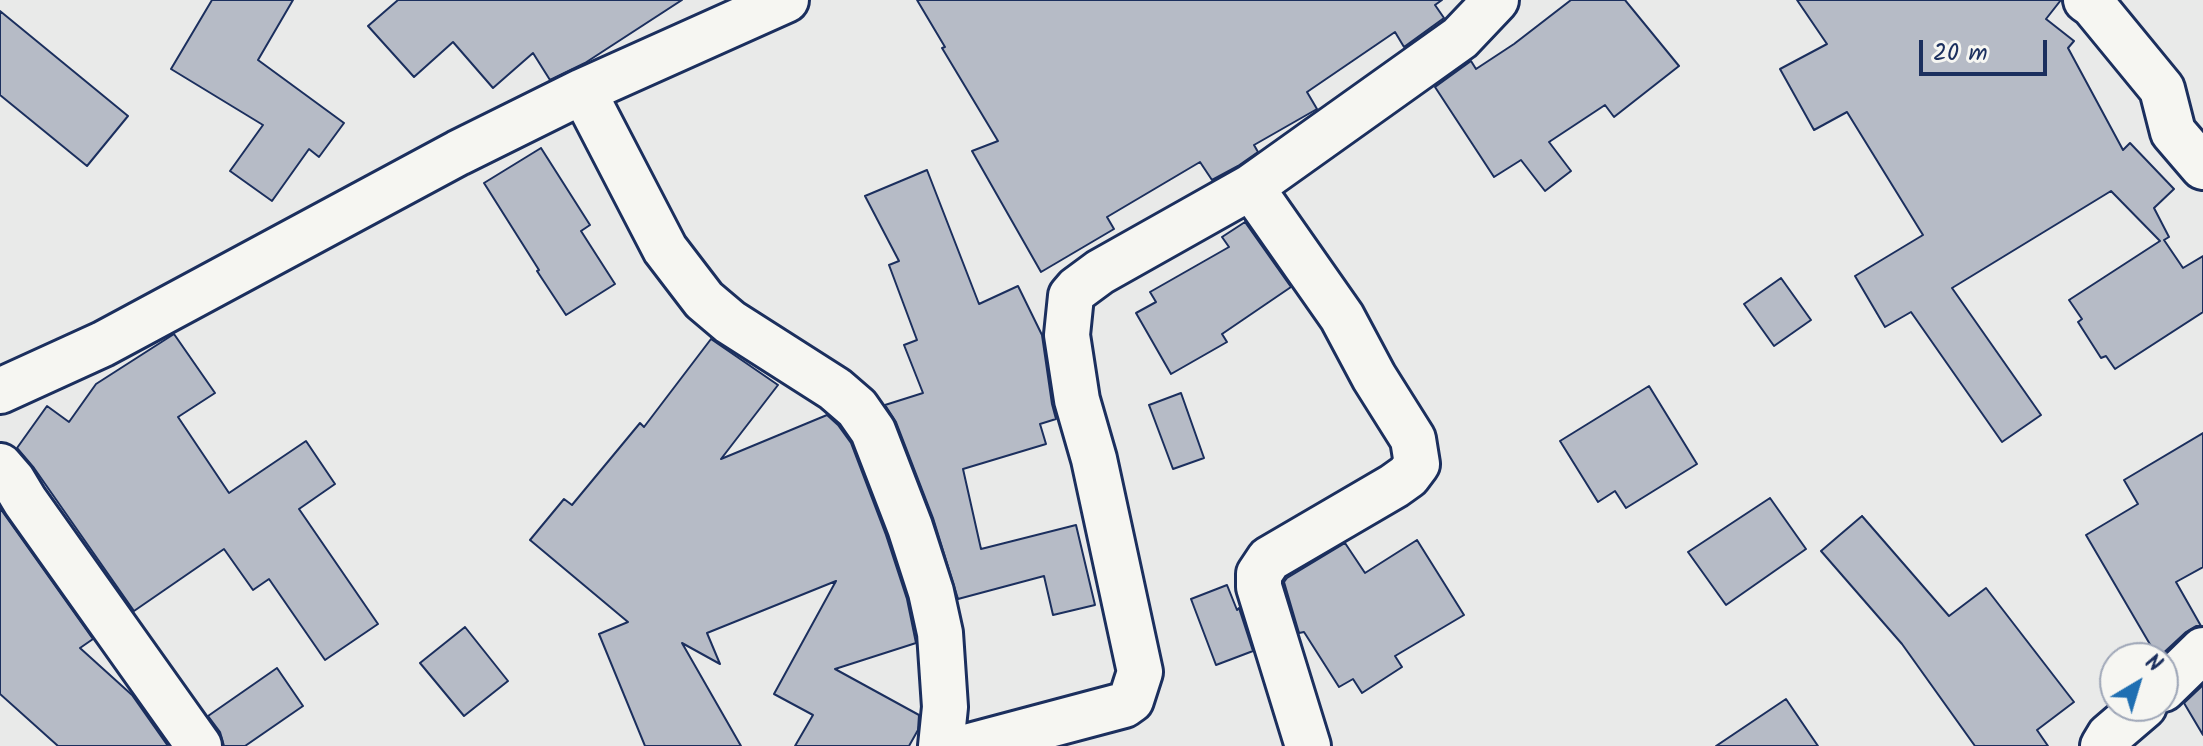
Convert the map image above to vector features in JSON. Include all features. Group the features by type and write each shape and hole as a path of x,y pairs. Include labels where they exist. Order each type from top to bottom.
{"street":[{"path":"0,391 103,344 458,153 583,91 786,0"},
{"path":"970,746 1124,705 1131,700 1140,672 1094,459 1077,400 1067,335 1071,296 1100,272 1251,187 1460,38 1496,0"},
{"path":"2086,0 2188,119 2203,167"},
{"path":"583,91 665,249 704,300 730,322 835,389 857,408 873,431 910,527 931,592 940,633 945,707 941,746"},
{"path":"1251,187 1342,317 1374,377 1413,439 1417,464 1408,476 1394,486 1269,559 1259,574 1259,587 1308,746"},
{"path":"0,466 199,746"},
{"path":"2179,673 2203,650"},
{"path":"2103,746 2109,736 2125,722"}],"building":[{"path":"212,0 293,0 258,60 344,123 319,157 309,149 272,201 230,171 263,125 171,69"},
{"path":"398,0 682,0 585,63 550,80 533,53 493,88 453,42 414,77 368,26"},
{"path":"917,0 1442,0 1435,5 1444,18 1404,47 1395,32 1307,92 1317,109 1254,145 1258,152 1238,166 1212,180 1200,162 1107,217 1114,229 1041,272 972,151 998,141"},
{"path":"1571,0 1625,0 1679,66 1614,117 1605,105 1549,142 1571,171 1545,191 1521,160 1494,177 1435,87 1471,61 1476,69"},
{"path":"1797,0 2061,0 2046,19 2074,41 2068,48 2123,150 2130,143 2174,189 2154,208 2169,237 2164,240 2183,268 2203,256 2203,312 2115,369 2106,356 2101,358 2078,322 2082,319 2069,300 2160,241 2111,191 1952,288 2041,415 2002,442 1911,312 1885,327 1855,276 1923,235 1847,112 1814,130 1780,69 1827,44"},
{"path":"0,11 128,116 87,166 0,95"},
{"path":"541,148 590,225 581,231 615,284 566,315 484,183"},
{"path":"927,170 979,304 1018,286 1042,335 1056,419 1040,424 1046,444 963,469 981,549 1076,525 1095,605 1053,615 1044,576 958,599 933,518 896,422 885,405 923,393 904,345 917,340 889,265 899,261 865,196"},
{"path":"1245,222 1291,287 1222,334 1227,342 1171,374 1136,313 1156,302 1150,292 1229,247 1222,237"},
{"path":"1781,278 1811,320 1774,346 1744,304"},
{"path":"174,334 215,393 178,417 229,493 306,441 335,484 299,509 378,624 325,660 269,579 253,590 224,549 134,611 17,448 47,406 69,422 96,384"},
{"path":"711,339 778,385 721,459 827,415 851,443 907,599 916,643 835,669 919,715 918,730 909,746 795,746 813,715 774,694 836,581 707,633 720,664 682,643 741,746 645,746 599,634 628,622 530,540 564,499 572,505 640,423 644,427"},
{"path":"1649,386 1697,464 1626,508 1615,491 1598,502 1560,441"},
{"path":"1181,393 1204,458 1173,469 1149,405"},
{"path":"2203,433 2203,567 2176,582 2201,626 2186,632 2175,642 2149,642 2086,535 2138,504 2124,480"},
{"path":"1770,498 1806,549 1726,605 1688,552"},
{"path":"0,508 93,639 80,648 132,695 168,746 58,746 0,694"},
{"path":"1862,516 1949,616 1986,588 2074,702 2037,730 2048,746 1975,746 1902,644 1821,551"},
{"path":"1417,540 1464,615 1395,656 1402,667 1362,693 1353,679 1339,687 1304,632 1299,633 1284,582 1345,543 1365,573"},
{"path":"1227,585 1237,610 1239,608 1253,651 1216,665 1191,599"},
{"path":"465,627 508,681 464,716 420,663"},
{"path":"277,668 303,706 245,746 224,746 220,732 208,716"},
{"path":"2203,685 2203,735 2184,703"},
{"path":"1786,699 1818,746 1716,746"}]}
